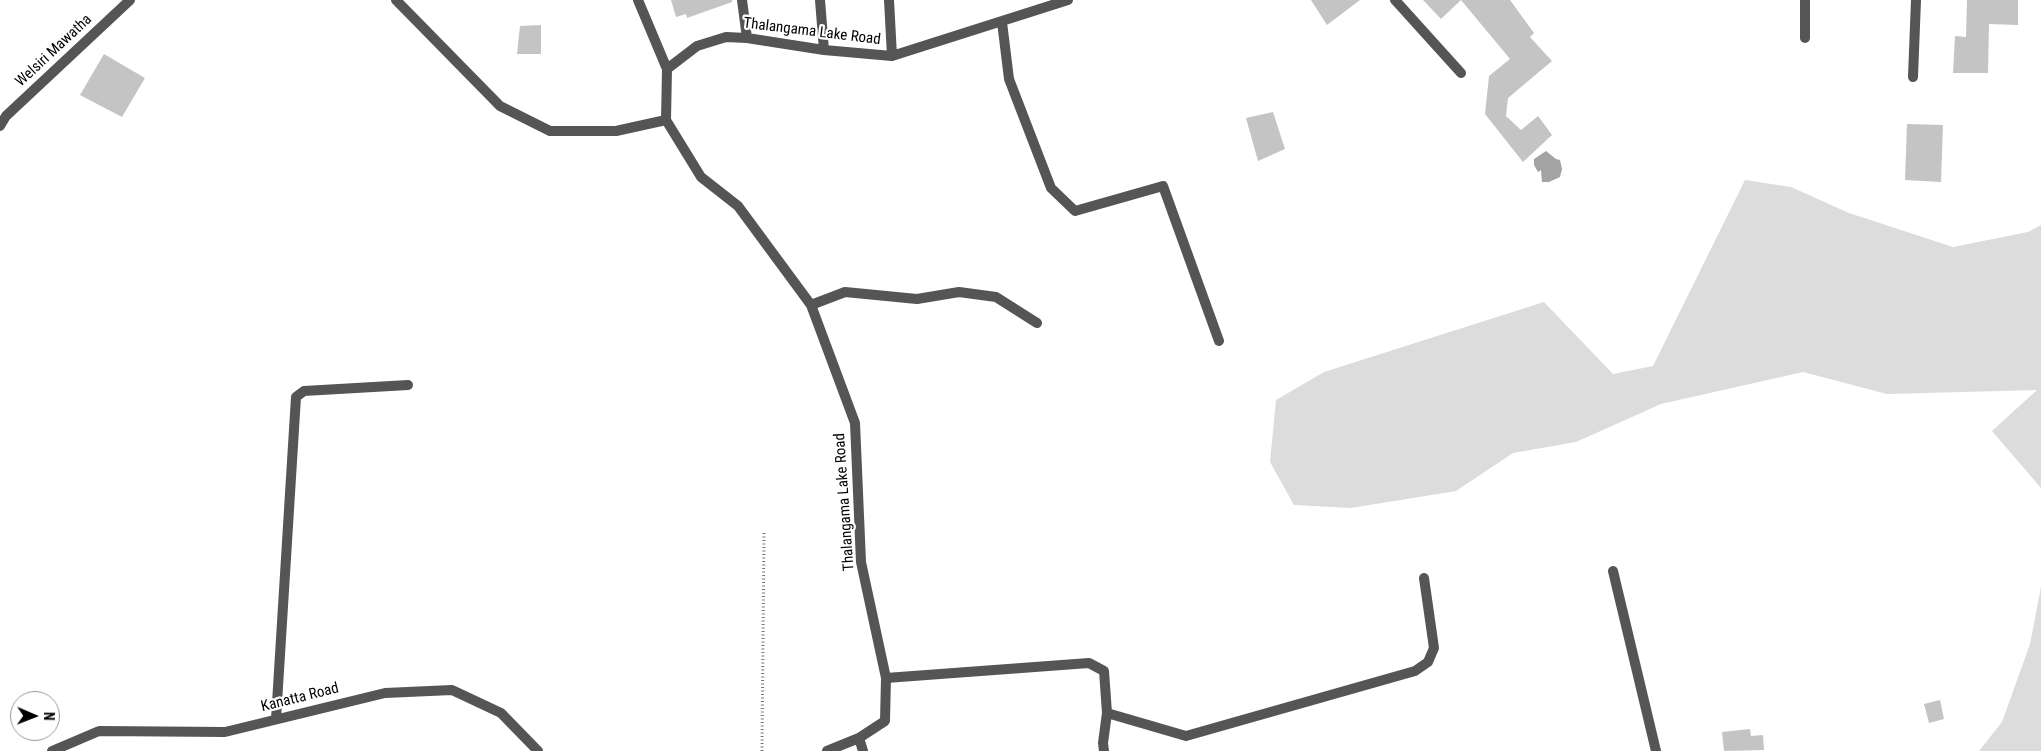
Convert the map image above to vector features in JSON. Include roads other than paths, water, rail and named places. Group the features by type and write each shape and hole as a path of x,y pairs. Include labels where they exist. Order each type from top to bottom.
{"street":[{"name":"Welsiri Mawatha","path":"0,126 6,116 130,0"},
{"path":"396,0 500,106 550,131 616,131 666,120 667,69 638,0"},
{"path":"742,0 747,38"},
{"path":"820,0 824,50"},
{"path":"889,0 892,56"},
{"name":"Thalangama Lake Road","path":"667,69 697,46 726,37 747,38 824,50 892,56 1068,0"},
{"path":"1395,0 1461,73"},
{"path":"1805,0 1805,38"},
{"path":"1913,77 1916,0"},
{"path":"1002,22 1009,79 1051,188 1076,211 1163,186 1219,341"},
{"name":"Thalangama Lake Road","path":"666,120 701,178 738,206 811,305 855,423 861,562 886,678 885,721 859,738"},
{"path":"811,305 845,292 917,299 959,292 996,297 1037,323"},
{"path":"276,719 296,397 304,391 408,385"},
{"path":"1613,571 1656,751"},
{"path":"1106,713 1186,736 1415,671 1428,662 1434,648 1424,578"},
{"path":"886,678 1089,663 1104,671 1106,713 1104,751"},
{"name":"Kanatta Road","path":"52,751 99,731 225,732 385,693 452,690 501,713 538,751"},
{"path":"827,751 859,738 863,751"}]}
